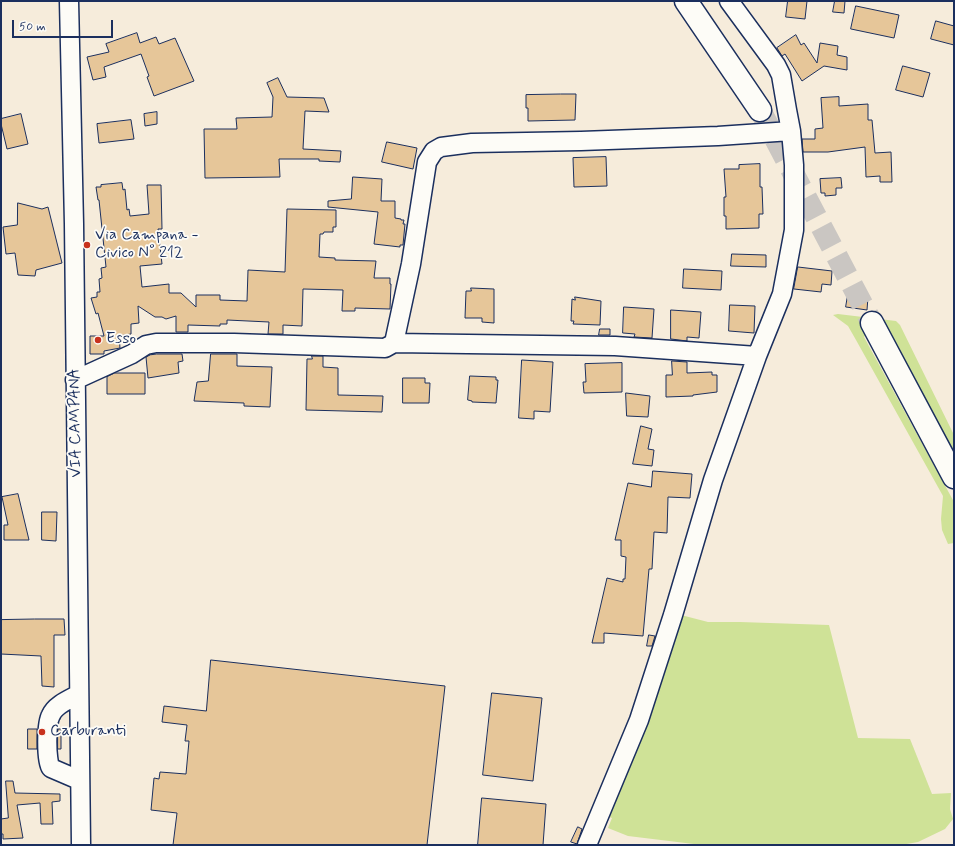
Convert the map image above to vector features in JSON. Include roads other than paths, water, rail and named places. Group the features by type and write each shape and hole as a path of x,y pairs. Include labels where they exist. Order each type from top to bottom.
{"main road":[{"path":"686,1 760,110"},
{"path":"872,323 954,477"}],"street":[{"name":"VIA CAMPANA","path":"69,1 74,217 79,780 81,845"},
{"path":"586,845 639,720 673,615 713,480 757,356 782,294 794,230 794,165 791,131 780,75 776,65 729,1"},
{"path":"394,343 411,264 427,162 434,152 441,147 472,143 688,137 791,131"},
{"path":"75,380 132,354 146,345 156,343 234,343 385,348 394,343 615,346 757,356"},
{"path":"79,694 60,705 51,714 49,722 48,752 49,765 51,768 79,780"}],"tunnel":[{"path":"760,110 872,323"}],"place":[{"name":"Via Campana - Civico N° 212","path":"87,245"},
{"name":"Esso","path":"98,340"},
{"name":"Carburanti","path":"42,732"}]}
